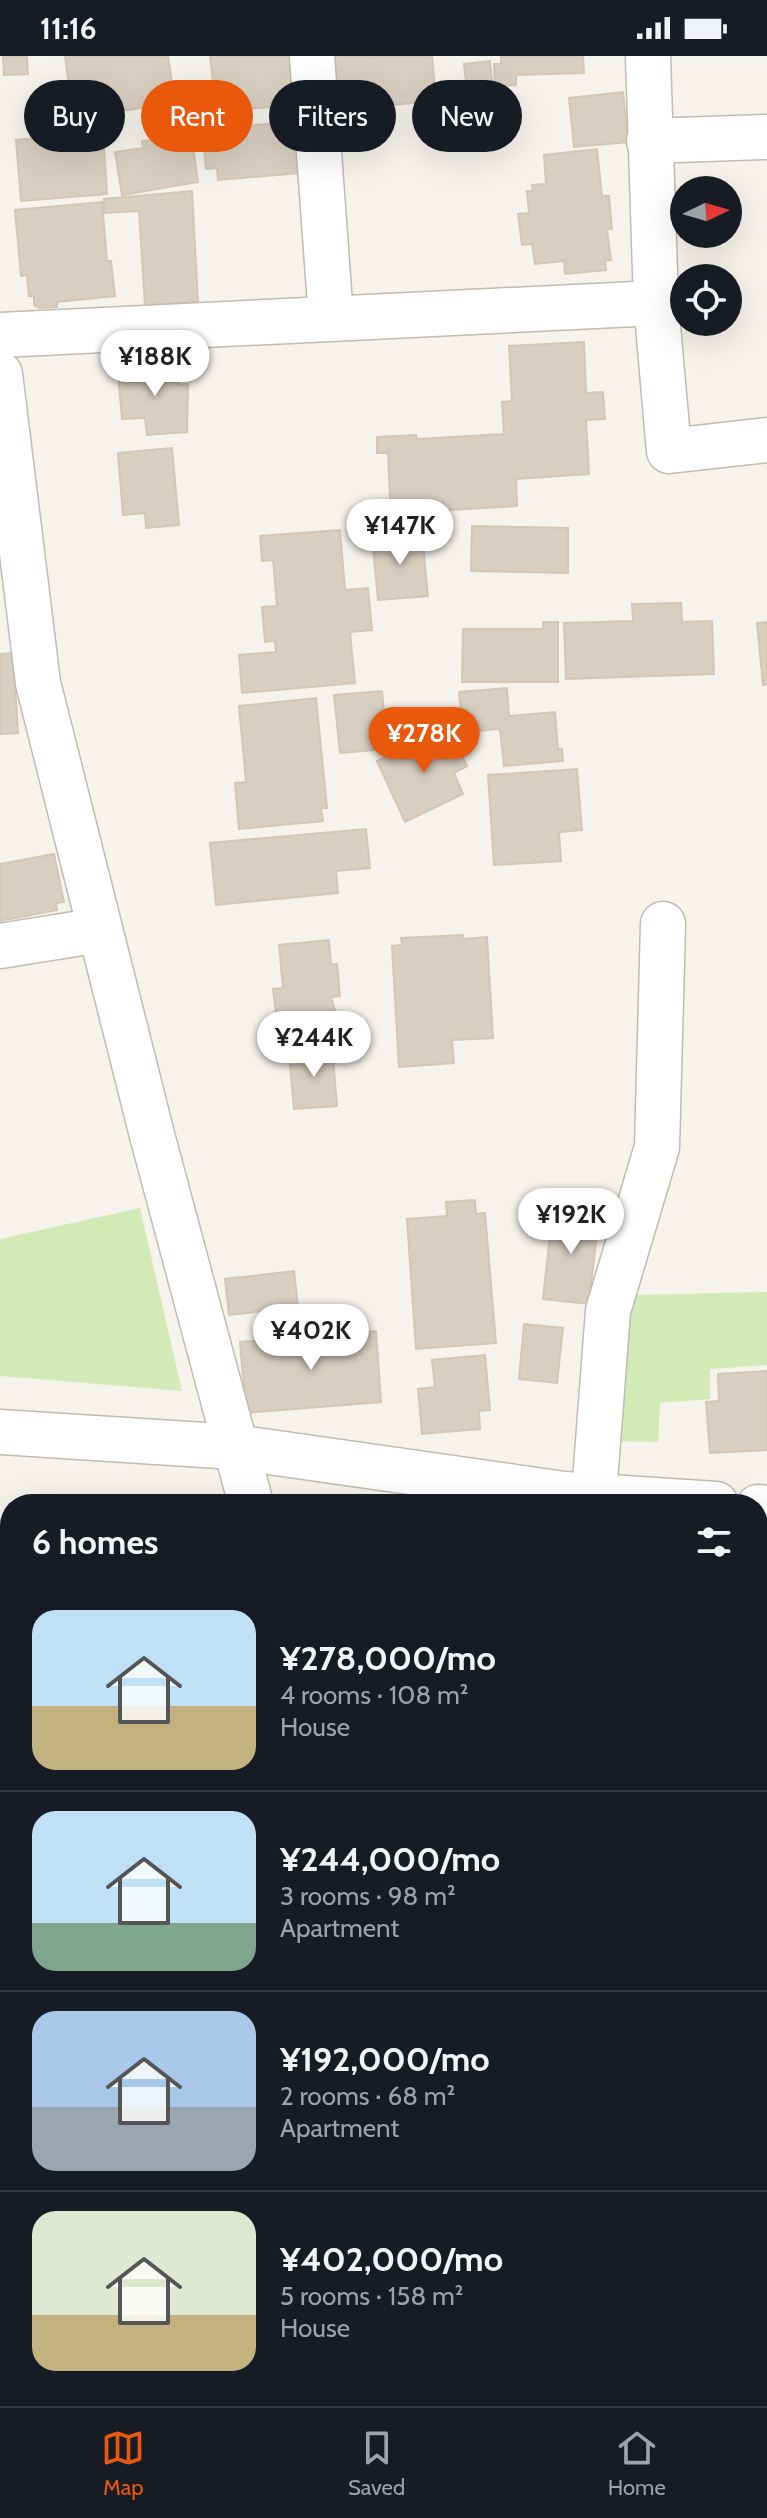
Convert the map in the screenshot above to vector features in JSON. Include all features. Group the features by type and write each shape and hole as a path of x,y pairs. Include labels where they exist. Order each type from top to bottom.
{"street":[{"path":"312,56 331,318"},
{"path":"648,56 656,303 669,451 767,440"},
{"path":"649,141 767,137"},
{"path":"0,335 656,303"},
{"path":"0,374 38,683 248,1494"},
{"path":"575,1494 608,1311 657,1147 663,924"},
{"path":"0,946 100,930"},
{"path":"0,1432 235,1447 554,1494"}],"green space":[{"path":"140,1208 182,1391 0,1376 0,1239"},
{"path":"767,1292 767,1365 710,1369 710,1399 660,1403 658,1442 609,1441 633,1295"}],"building":[{"path":"3,56 27,56 28,74 4,75"},
{"path":"65,56 168,56 172,80 141,80 141,108 125,110 125,80 68,80"},
{"path":"210,56 297,56 299,80 269,80 269,107 253,108 253,80 213,80"},
{"path":"328,56 432,56 434,80 412,80 412,103 396,104 396,80 330,80"},
{"path":"501,56 583,56 584,73 516,75 516,80 495,80 494,64 501,64"},
{"path":"490,61 492,80 466,80 464,64"},
{"path":"623,92 628,142 574,147 569,98"},
{"path":"269,124 269,152 298,152 299,173 218,180 217,168 206,169 204,152 253,152 253,125"},
{"path":"24,139 24,152 104,152 107,194 21,201 16,140"},
{"path":"141,148 141,152 194,152 198,182 122,195 115,152"},
{"path":"597,149 602,196 609,196 612,229 607,230 611,260 605,261 606,270 565,274 564,261 535,264 532,244 522,245 518,214 529,213 527,191 533,191 532,185 546,184 544,155"},
{"path":"192,191 198,302 145,305 139,211 104,213 104,199"},
{"path":"102,202 107,261 111,261 115,296 57,302 57,307 39,308 34,305 34,296 29,296 27,275 21,276 15,210"},
{"path":"584,342 586,393 603,392 605,419 586,420 589,474 516,479 517,506 416,512 416,517 391,519 388,453 377,453 377,437 416,435 417,439 504,434 502,402 512,401 509,346"},
{"path":"177,363 179,385 188,384 187,432 147,435 145,418 122,419 118,373 125,372 125,366"},
{"path":"172,448 179,525 146,528 145,513 123,515 118,453"},
{"path":"472,526 568,528 568,573 471,571"},
{"path":"340,530 345,590 368,588 372,630 350,632 355,683 242,693 239,655 276,652 275,641 265,642 262,607 277,606 273,560 262,561 260,536"},
{"path":"422,534 428,596 378,600 372,538"},
{"path":"681,603 682,622 712,621 714,674 566,679 564,623 633,621 632,604"},
{"path":"543,622 558,622 558,682 462,682 463,629 543,629"},
{"path":"767,622 767,684 763,685 757,623"},
{"path":"13,653 18,733 0,734 0,654"},
{"path":"507,688 509,716 555,712 558,749 562,749 563,761 504,766 500,729 463,732 459,692"},
{"path":"382,691 387,749 340,753 334,695"},
{"path":"316,698 327,808 321,808 323,821 239,829 235,783 246,782 239,706"},
{"path":"435,733 438,740 452,733 467,766 454,773 463,794 405,822 377,761"},
{"path":"577,769 582,830 559,832 561,861 494,865 488,775"},
{"path":"366,829 370,868 336,871 338,893 216,905 210,843"},
{"path":"54,854 64,902 56,903 57,910 0,921 0,864"},
{"path":"463,935 462,939 487,937 493,1038 452,1040 454,1063 399,1067 392,946 402,945 401,938"},
{"path":"329,940 331,965 337,964 340,996 331,997 338,1020 331,1021 332,1027 285,1032 284,1021 277,1022 273,989 283,988 279,945"},
{"path":"332,1046 337,1106 294,1109 290,1065 300,1064 299,1049"},
{"path":"475,1200 476,1214 485,1213 496,1343 416,1349 407,1219 447,1216 446,1202"},
{"path":"553,1208 599,1213 589,1304 543,1299"},
{"path":"294,1271 298,1307 229,1315 225,1279"},
{"path":"524,1324 563,1328 557,1383 519,1379"},
{"path":"376,1331 381,1402 246,1413 240,1342"},
{"path":"485,1355 490,1410 479,1411 480,1429 422,1434 418,1389 435,1387 432,1360"},
{"path":"767,1371 767,1450 710,1453 706,1402 719,1401 718,1374"}]}
